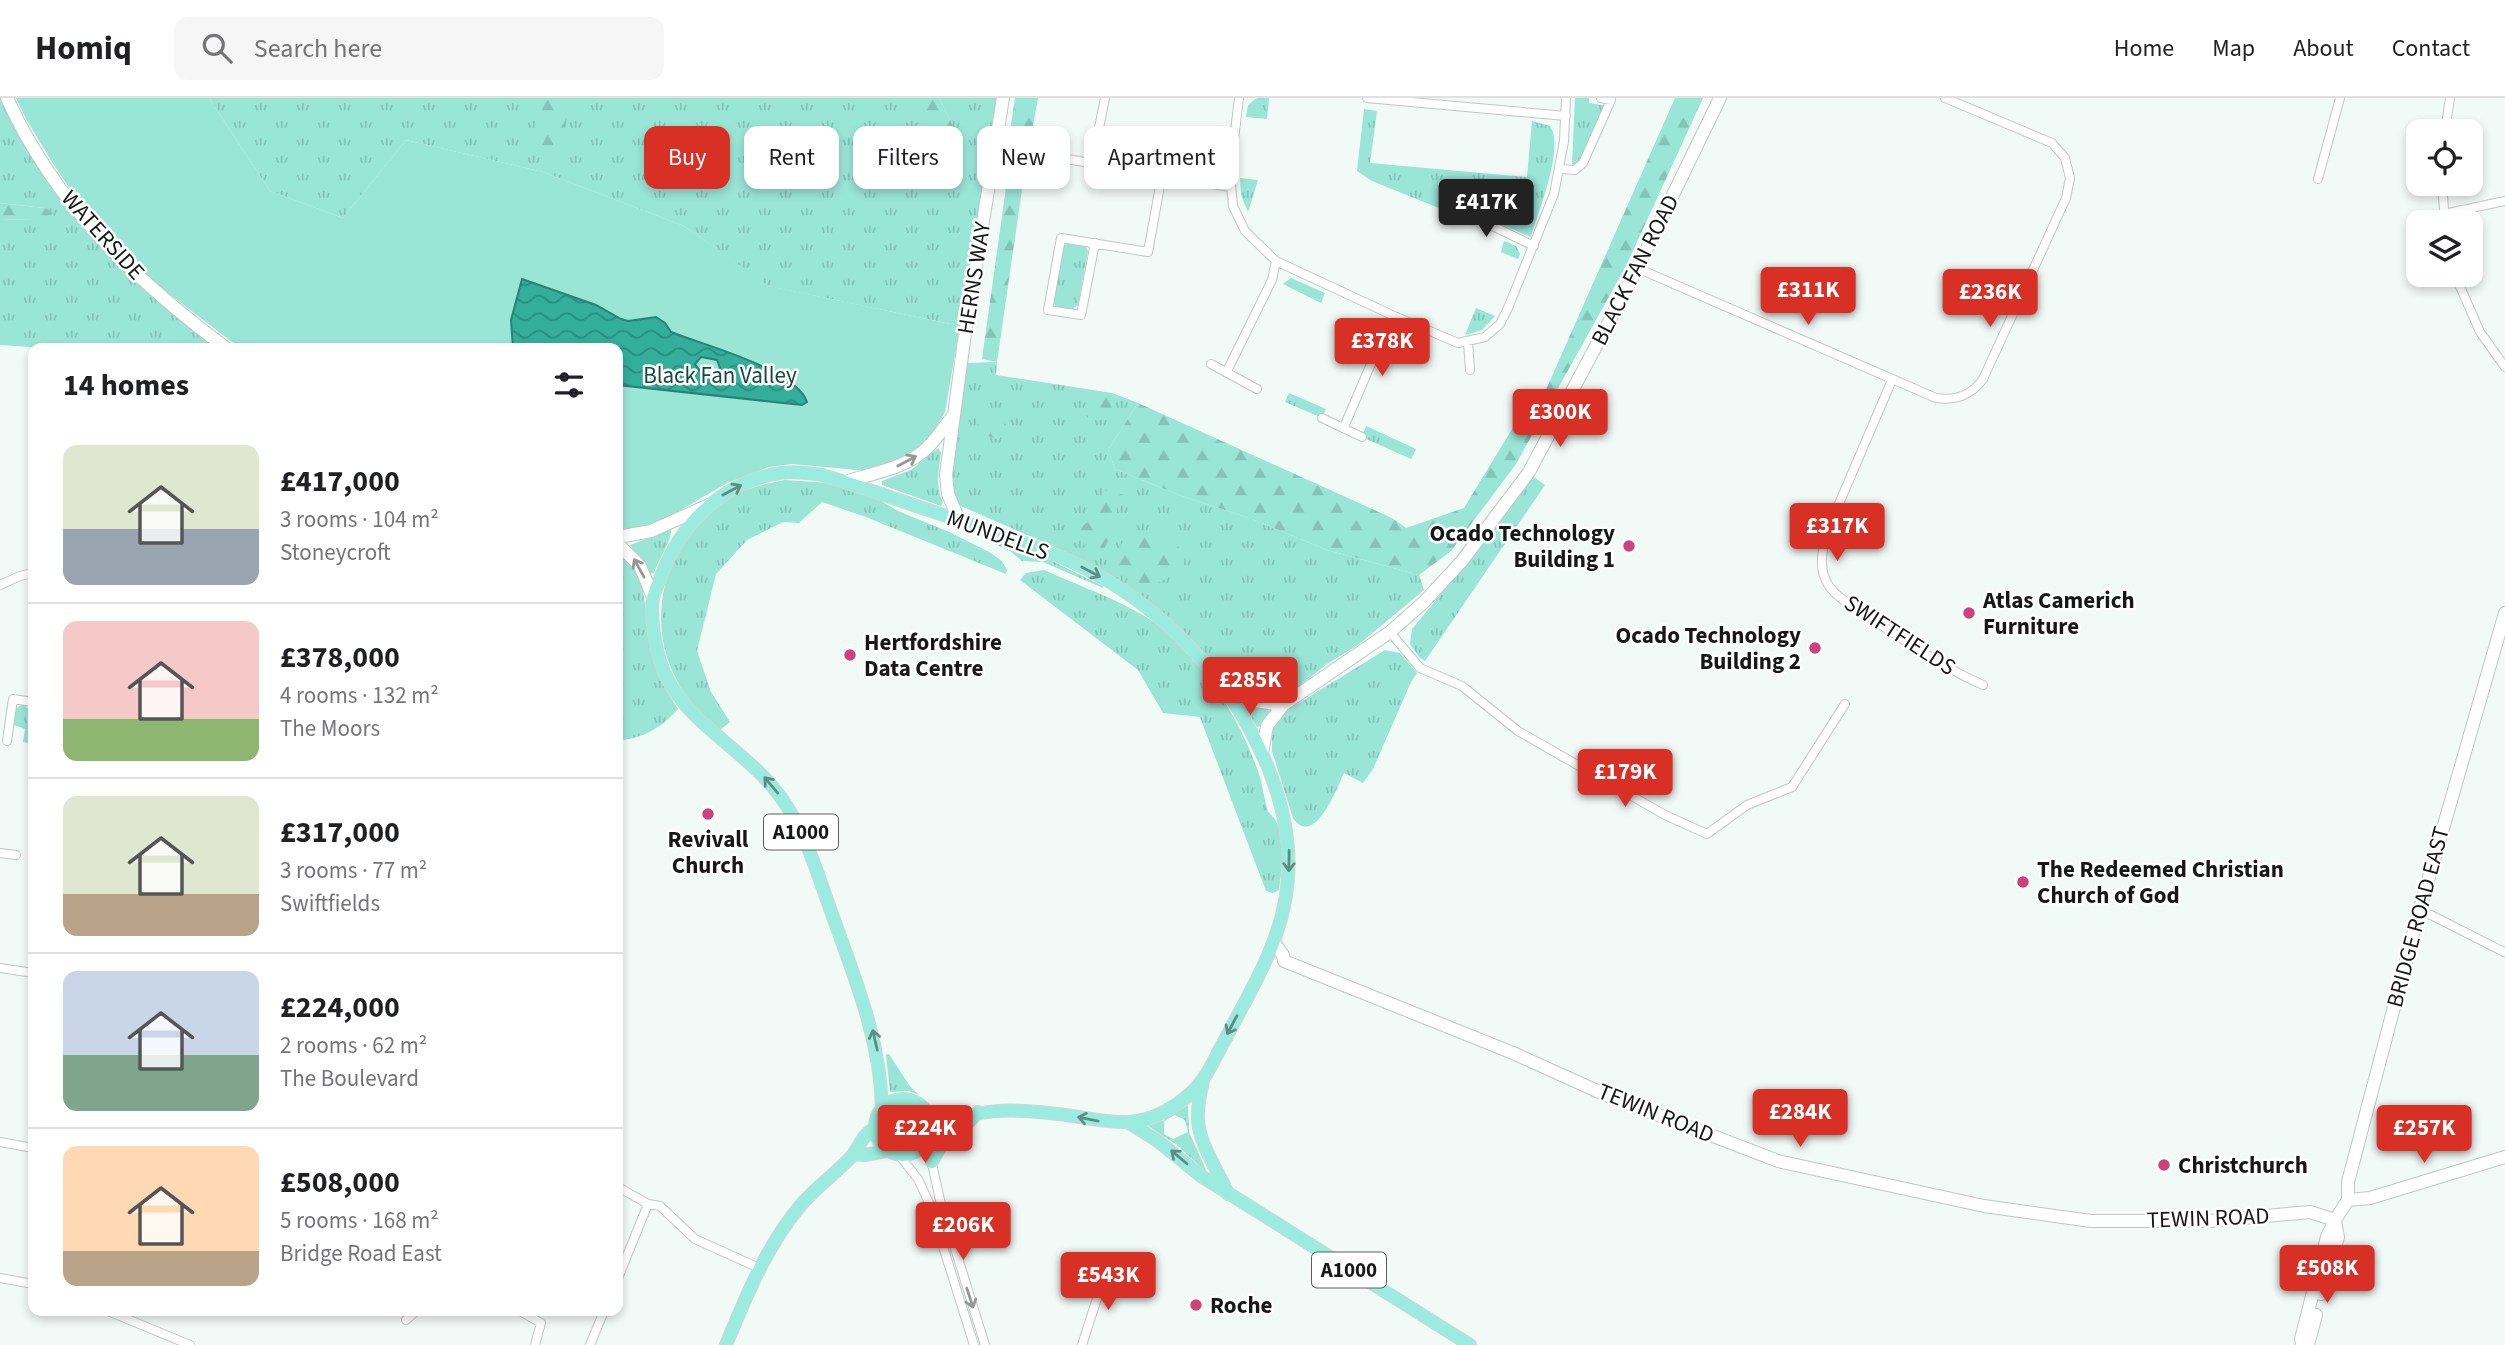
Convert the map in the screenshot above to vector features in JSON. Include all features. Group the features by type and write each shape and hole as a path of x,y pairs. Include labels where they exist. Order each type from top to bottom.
{"main road":[{"name":"MUNDELLS","path":"882,1107 881,1076 870,1023 796,820 759,771 684,705 671,686 660,661 653,597 677,541 709,505 737,486 782,473 811,474 846,482 959,520 1065,559 1124,591 1180,637 1227,691 1262,753 1284,816 1289,847 1286,894 1274,942 1262,970 1203,1080 1184,1099 1167,1110 1129,1123 1110,1123 1032,1111 979,1111 952,1118 929,1135"},
{"name":"A1000","path":"1203,1080 1198,1110 1199,1130 1228,1194"},
{"path":"882,1107 900,1098 914,1100 926,1110 929,1135"},
{"name":"A1000","path":"726,1345 759,1268 772,1245 800,1205 853,1154 858,1143 874,1128 874,1120 882,1107"},
{"path":"932,1162 943,1142 964,1127 979,1111"},
{"name":"A1000","path":"1129,1123 1158,1141 1200,1176 1470,1345"},
{"path":"874,1128 879,1143 893,1153"},
{"name":"A1000","path":"853,1154 864,1156 915,1153 929,1135"}],"street":[{"name":"WATERSIDE","path":"8,98 46,168 90,228 139,278 220,343"},
{"name":"HERNS WAY","path":"999,126 1003,98"},
{"path":"1099,126 1105,98"},
{"path":"1236,126 1239,98"},
{"path":"1367,98 1566,116"},
{"path":"1230,189 1233,206 1245,231 1276,261 1458,343 1468,342 1485,337 1500,324 1534,246 1554,194 1560,169 1566,98"},
{"path":"1560,169 1575,170 1583,163 1611,100 1601,98"},
{"name":"BLACK FAN ROAD","path":"1262,753 1267,726 1283,705 1390,632 1423,602 1462,561 1529,472 1637,268 1720,98"},
{"path":"1637,268 1936,398 1946,400 1967,395 1977,388 1988,370 2066,198 2070,178 2065,158 2052,143 1945,98"},
{"path":"2318,180 2340,98"},
{"path":"2447,119 2450,98"},
{"name":"HERNS WAY","path":"959,520 946,485 953,416 989,189"},
{"path":"1095,243 1081,315 1048,310 1061,238 1095,243 1148,253 1159,189"},
{"path":"2473,210 2505,201"},
{"path":"1451,206 1534,246"},
{"path":"1227,371 1272,280 1276,261"},
{"path":"2460,287 2480,332 2505,367"},
{"path":"1344,427 1392,315"},
{"path":"1468,342 1470,370"},
{"path":"1211,364 1257,388"},
{"name":"SWIFTFIELDS","path":"1892,380 1826,534 1821,555 1824,573 1829,586 1840,597 1913,647 1983,685"},
{"name":"HERNS WAY","path":"846,482 902,465 918,456 953,416"},
{"path":"1322,418 1362,437"},
{"path":"623,536 651,531 709,505"},
{"path":"623,549 640,566 653,597"},
{"path":"0,585 28,574"},
{"name":"BRIDGE ROAD EAST","path":"2302,1345 2301,1339 2328,1237 2334,1220 2348,1200 2348,1182 2419,912 2505,613"},
{"path":"1390,632 1420,668 1462,685 1518,731 1665,815 1707,834 1748,805 1792,787 1845,704"},
{"path":"1227,691 1254,701 1283,705"},
{"path":"7,741 13,699 28,701"},
{"path":"0,853 16,855"},
{"path":"2419,912 2431,915 2504,952"},
{"path":"1262,970 1284,961 1274,942"},
{"name":"TEWIN ROAD","path":"1284,961 1513,1053 1606,1095 1778,1161 1984,1206 2091,1221 2209,1221 2310,1212 2334,1220"},
{"path":"0,968 28,972"},
{"path":"929,1135 940,1200 985,1345"},
{"path":"0,1143 28,1147"},
{"path":"893,1153 918,1179 930,1205 974,1345"},
{"path":"2348,1200 2370,1198 2505,1157"},
{"path":"623,1190 648,1205 660,1206 695,1239 759,1268"},
{"path":"623,1266 648,1205"},
{"path":"2308,1345 2338,1237 2334,1220"},
{"path":"1082,1345 1102,1283 1111,1268"},
{"path":"0,1278 28,1283"},
{"path":"120,1316 190,1345"},
{"path":"406,1320 410,1316"},
{"path":"529,1316 541,1323 535,1345"},
{"path":"590,1345 602,1316"}],"green space":[{"path":"0,98 3,98 105,250 137,284 214,343 28,343 28,347 0,345 0,220 34,219 45,208 0,203"},
{"name":"Black Fan Valley","path":"16,98 209,98 270,191 343,218 406,140 543,172 684,226 769,286 960,326 945,412 929,439 915,453 898,462 868,471 792,464 769,467 727,483 650,528 623,531 623,343 233,343 156,284 114,244 78,201 26,119"},
{"path":"209,98 920,98 946,126 853,126 853,189 963,189 963,126 953,126 939,98 998,98 993,126 977,126 977,189 983,189 960,326 768,286 684,226 543,172 406,140 343,218 270,191"},
{"path":"545,98 568,98 569,101 565,130 558,149 543,148 535,130"},
{"path":"919,98 939,98 953,126 933,126"},
{"path":"1015,98 1038,98 1033,126 1011,126"},
{"path":"1257,98 1269,98 1267,119 1246,117 1248,105"},
{"path":"1575,98 1589,98 1589,103 1608,106 1582,158 1574,166 1572,164"},
{"path":"1675,98 1703,98 1626,266 1516,464 1451,551 1419,575 1327,550 1252,519 1179,495 1115,469 1108,450 1138,403 1392,518 1406,528 1464,508 1520,416 1528,406 1541,401"},
{"path":"1364,109 1377,111 1370,163 1527,177 1532,121 1550,126 1554,136 1552,164 1531,237 1450,203 1446,211 1372,181 1357,171"},
{"path":"963,145 966,193 963,187"},
{"path":"1240,178 1258,180 1248,212 1241,195"},
{"path":"1006,189 1022,189 997,362 982,359"},
{"path":"0,203 45,208 55,213 34,219 0,220"},
{"path":"1504,241 1516,246 1520,254 1518,259 1501,252"},
{"path":"1068,243 1085,246 1088,251 1078,305 1072,310 1056,307 1053,302 1062,247"},
{"path":"1291,278 1325,293 1321,303 1283,284"},
{"path":"1476,308 1495,316 1482,330 1465,335"},
{"path":"997,362 996,375 1112,393 1138,403 1108,450 1115,469 1179,495 1252,519 1327,550 1419,575 1424,590 1358,645 1327,664 1294,690 1281,696 1255,696 1245,693 1181,629 1111,575 961,506 955,500 950,490 967,363"},
{"path":"1096,393 1110,397 1112,408 1105,418 1098,421 1087,417 1084,408 1089,397"},
{"path":"1289,393 1326,409 1322,418 1285,402"},
{"path":"988,411 998,413 1009,430 996,439 981,433 977,421"},
{"path":"1366,426 1416,449 1411,459 1362,437"},
{"path":"938,448 941,453 938,478 943,503 941,506 882,485 882,481 911,470"},
{"path":"1531,475 1545,485 1425,661 1410,644 1412,629 1492,532"},
{"path":"785,480 830,483 876,498 898,511 989,552 1002,561 1007,570 1006,574 822,502 799,523 783,522 747,540 716,574 697,651 711,692 730,722 720,730 689,699 675,677 666,655 661,608 665,585 683,542 697,523 715,507 748,489"},
{"path":"1104,490 1124,495 1117,508 1117,520 1103,552 1087,550 1078,530 1095,516"},
{"path":"1152,529 1164,532 1185,554 1184,564 1160,582 1139,585 1130,581 1118,569 1121,544"},
{"path":"669,530 671,534 667,545 654,573 649,574 630,545"},
{"path":"984,535 1044,557 1103,588 1043,562 1022,561 1010,551 983,539"},
{"path":"623,554 636,567 641,579 653,656 666,690 678,709 665,722 636,737 623,740"},
{"path":"1044,570 1146,617 1183,647 1214,685 1250,750 1260,776 1268,812 1279,828 1283,848 1279,890 1273,893 1266,891 1200,717 1163,713 1138,670 1020,580 1026,573"},
{"path":"1385,650 1400,653 1417,673 1373,769 1363,783 1344,773 1324,813 1309,826 1301,826 1293,818 1272,751 1272,727 1281,714"},
{"path":"24,704 28,709 28,743 23,742 25,729 14,725 16,708"},
{"path":"1249,705 1268,709 1270,712 1260,726 1257,727 1245,708"},
{"path":"889,1054 909,1085 919,1095 909,1091 890,1092 886,1055"},
{"path":"1188,1105 1189,1132 1205,1171 1177,1145 1148,1126 1164,1120","holes":["1175,1115 1185,1120 1188,1132 1173,1139 1164,1134 1164,1121"]},
{"path":"903,1107 916,1112 921,1125 916,1138 903,1143 890,1138 885,1125 890,1112"}],"water":[{"path":"522,279 596,305 628,321 656,317 665,323 671,332 725,351 786,379 799,390 807,402 802,405 623,386 623,343 513,343 511,320","holes":["701,357 717,360 720,368 713,374 701,372 695,364"]}],"place":[{"name":"Ocado Technology Building 1","path":"1629,546"},
{"name":"Atlas Camerich Furniture","path":"1969,613"},
{"name":"Ocado Technology Building 2","path":"1815,648"},
{"name":"Hertfordshire Data Centre","path":"850,655"},
{"name":"Revivall Church","path":"708,814"},
{"name":"The Redeemed Christian Church of God","path":"2023,882"},
{"name":"Christchurch","path":"2164,1165"},
{"name":"Roche","path":"1196,1305"}]}
